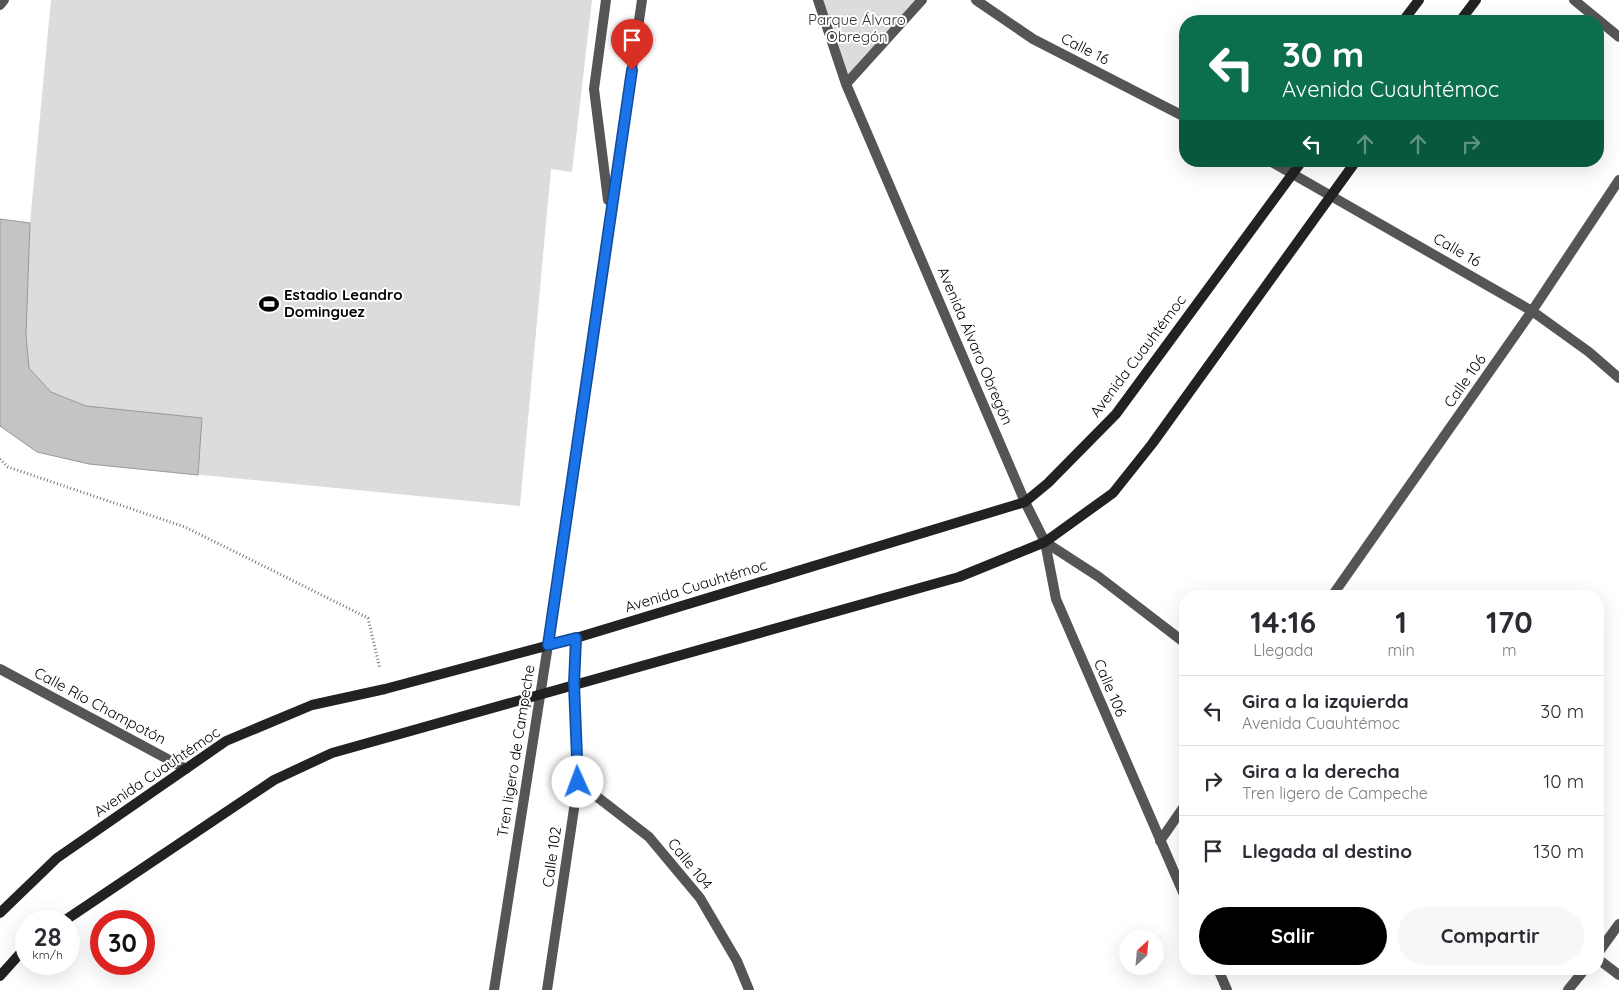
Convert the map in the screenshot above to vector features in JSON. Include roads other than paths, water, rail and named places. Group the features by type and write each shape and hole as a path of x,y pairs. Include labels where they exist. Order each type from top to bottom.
{"main road":[{"path":"1408,15 1419,0"},
{"path":"1465,15 1476,0"},
{"name":"Avenida Cuauhtémoc","path":"0,913 57,858 226,741 312,705 385,689 576,638 1025,502 1048,483 1116,414 1298,167"},
{"path":"80,910 274,780 332,753 540,693 959,577 1045,542 1113,493 1152,444 1351,167"},
{"path":"0,976 15,959"}],"street":[{"path":"0,5 4,0"},
{"name":"Tren ligero de Campeche","path":"606,0 594,89 609,190 606,248"},
{"name":"Tren ligero de Campeche","path":"494,990 548,645 642,0"},
{"name":"Avenida Álvaro Obregón","path":"818,0 846,84 1025,502 1045,542"},
{"path":"846,84 922,0"},
{"name":"Calle 16","path":"976,0 1033,39 1179,114"},
{"path":"1574,0 1592,15"},
{"path":"1604,25 1619,37"},
{"name":"Calle 16","path":"1282,167 1532,312 1589,352 1619,378"},
{"name":"Calle 106","path":"1336,590 1532,312 1619,180"},
{"path":"1045,542 1099,577 1179,638"},
{"name":"Calle 106","path":"1045,542 1056,599 1179,884"},
{"name":"Calle 102","path":"547,990 578,782 574,684 576,638"},
{"name":"Calle Río Champotón","path":"0,669 186,769"},
{"name":"Calle 104","path":"578,782 649,837 700,898 737,961 749,990"},
{"path":"1160,841 1179,814"},
{"path":"1604,945 1619,924"},
{"path":"1604,964 1619,975"},
{"path":"1221,975 1227,990"},
{"path":"1568,990 1580,975"}],"place":[{"name":"Estadio Leandro Dominguez","path":"269,304"}],"park label":[{"name":"Parque Álvaro Obregón","path":"857,28"}]}
